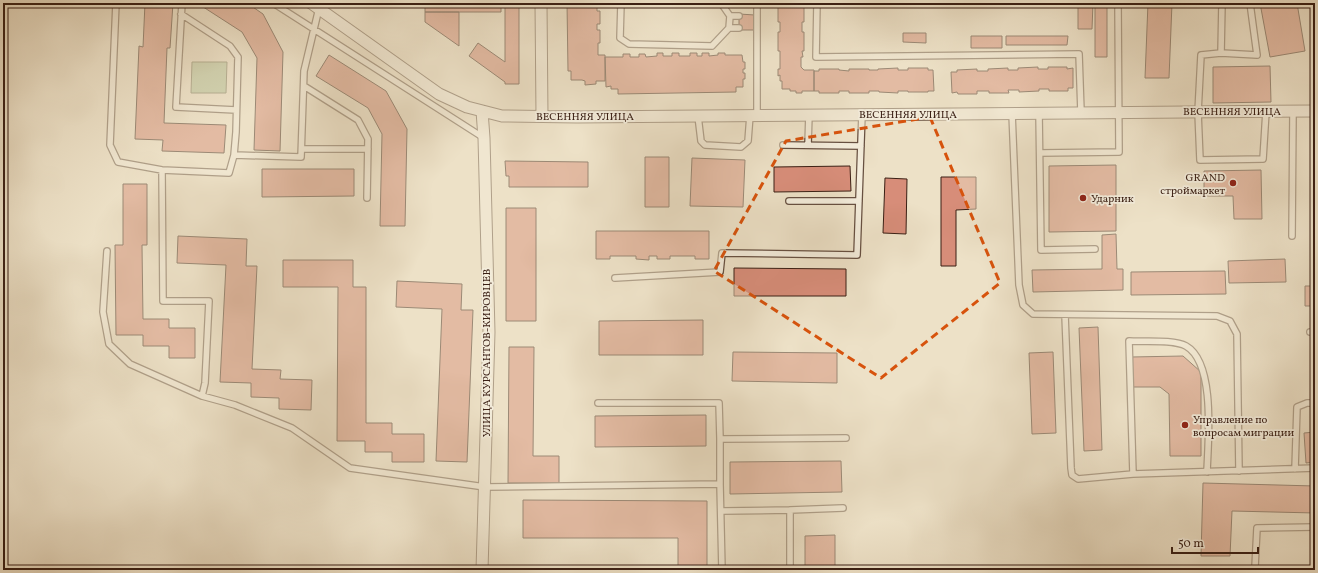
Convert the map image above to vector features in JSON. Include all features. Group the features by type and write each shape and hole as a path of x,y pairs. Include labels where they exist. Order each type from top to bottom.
{"street":[{"path":"541,3 542,116"},
{"path":"315,5 438,94 467,107 482,111"},
{"name":"ВЕСЕННЯЯ УЛИЦА","path":"482,111 502,116 542,116 1315,110"},
{"name":"УЛИЦА КУРСАНТОВ-КИРОВЦЕВ","path":"482,111 489,332 482,570"}],"lane":[{"path":"116,3 110,145 118,162 162,170 229,173 234,155 238,57 230,46 181,14"},
{"path":"182,3 176,107 236,110"},
{"path":"273,3 484,138"},
{"path":"621,3 620,38 629,44 712,46 729,28 730,16 721,3"},
{"path":"698,115 701,141 705,145 741,147 748,141 753,115 757,3"},
{"path":"817,3 816,57 1079,54 1081,112"},
{"path":"1040,153 1119,152 1118,3"},
{"path":"1221,54 1222,3"},
{"path":"1250,3 1257,55 1201,55 1198,112 1200,160 1263,159 1266,111"},
{"path":"234,155 302,158 304,71 314,29 315,5"},
{"path":"730,16 739,16"},
{"path":"729,28 739,28"},
{"path":"304,86 358,120 368,139 367,198"},
{"path":"1292,111 1292,236"},
{"path":"1012,113 1019,285 1023,305 1033,314 1217,316 1230,322 1237,334 1239,471"},
{"path":"1039,113 1041,250 1095,249"},
{"path":"808,146 809,114"},
{"path":"615,278 720,272 722,253 857,255 862,114"},
{"path":"783,145 861,146"},
{"path":"302,150 368,149"},
{"path":"162,170 163,301 209,301 205,383 202,396"},
{"path":"789,201 859,201"},
{"path":"107,251 103,312 109,344 130,364 202,396 235,405 292,428 350,468 485,487 720,484"},
{"path":"1065,315 1071,468 1072,475 1078,479 1133,474 1315,468"},
{"path":"1133,474 1129,341 1177,342 1194,352 1200,363 1207,386 1209,423 1207,472"},
{"path":"598,403 719,403 722,570"},
{"path":"1295,469 1297,407 1306,403 1315,403"},
{"path":"720,439 846,438"},
{"path":"722,511 843,508"},
{"path":"790,510 790,570"},
{"path":"1255,567 1257,528 1315,527"}],"highlighted area":[{"path":"930,117 1000,283 881,378 714,271 786,141"}],"green space":[{"path":"192,62 227,62 226,93 191,93"}],"building":[{"path":"145,3 173,3 170,48 167,48 164,123 226,125 224,153 162,151 163,140 135,139 139,46 143,47"},
{"path":"197,3 247,3 263,14 283,52 280,151 254,150 257,58 242,32"},
{"path":"425,3 501,3 501,12 425,12"},
{"path":"505,3 519,3 519,84 505,84 505,82 469,56 478,43 505,62"},
{"path":"567,3 600,3 600,5 597,5 597,11 600,11 600,24 597,24 597,30 600,30 598,55 605,55 605,81 596,81 596,84 585,85 585,81 571,80 571,71 568,71"},
{"path":"778,3 804,3 804,22 802,22 802,32 804,32 804,51 802,51 803,57 801,57 801,67 804,70 814,70 814,91 802,91 802,93 796,93 796,91 790,91 790,89 782,89 782,81 780,81 780,75 778,76 778,69 780,69 778,32 780,32 780,22 778,22"},
{"path":"1078,3 1093,3 1092,29 1078,29"},
{"path":"1095,3 1107,3 1107,57 1095,57"},
{"path":"1148,3 1172,3 1169,78 1145,78"},
{"path":"1260,3 1297,3 1305,51 1270,57"},
{"path":"425,12 459,12 459,46 425,22"},
{"path":"739,14 755,15 755,30 739,30"},
{"path":"903,33 926,33 926,43 903,42"},
{"path":"971,36 1002,36 1002,48 971,48"},
{"path":"1006,36 1068,36 1067,45 1006,45"},
{"path":"657,53 663,53 663,56 672,56 672,53 679,53 679,56 690,56 690,53 697,53 697,56 702,56 702,53 709,53 709,56 718,55 718,53 725,53 725,55 742,55 743,62 745,62 745,69 743,69 745,79 743,79 743,87 736,87 736,92 618,94 618,89 611,89 611,86 606,87 605,57 623,57 623,54 630,54 630,57 639,57 639,54 645,54 646,57 657,56"},
{"path":"329,55 386,91 407,129 405,226 380,226 382,134 368,108 316,76"},
{"path":"1270,66 1271,102 1213,103 1213,67"},
{"path":"1038,67 1038,69 1048,69 1048,67 1067,67 1067,69 1073,68 1073,88 1068,88 1068,91 1049,91 1049,89 1039,89 1039,91 1019,92 1019,90 1008,90 1009,93 989,93 989,91 977,91 977,94 952,93 951,72 957,72 957,70 977,69 977,71 988,71 988,69 1008,68 1008,70 1018,70 1018,68"},
{"path":"898,68 898,70 908,70 908,68 928,68 928,70 933,70 934,91 898,91 898,93 869,91 869,93 849,93 849,91 839,91 839,93 819,93 819,91 814,91 814,71 819,71 819,69 839,69 849,71 849,69 878,70"},
{"path":"645,157 669,157 669,207 645,207"},
{"path":"692,158 745,160 743,207 690,206"},
{"path":"505,161 588,162 588,187 509,187 509,176 506,176"},
{"name":"Ударник","path":"1116,165 1116,231 1049,232 1049,166"},
{"path":"1314,165 1315,165 1315,236"},
{"path":"850,166 851,191 774,192 774,167"},
{"path":"262,169 354,169 354,196 262,197"},
{"name":"GRAND строймаркет","path":"1261,170 1262,219 1234,219 1233,196 1204,196 1204,171"},
{"path":"941,177 976,177 976,209 956,210 956,266 941,266"},
{"path":"885,178 907,179 906,234 883,233"},
{"path":"123,184 147,184 147,245 142,245 143,319 169,319 169,328 195,328 195,358 169,358 169,346 143,346 143,335 116,335 115,245 123,245"},
{"path":"506,208 536,208 536,321 506,321"},
{"path":"596,231 709,231 709,259 695,259 695,256 670,256 670,259 657,259 657,256 649,256 649,260 636,259 636,256 610,256 610,259 596,259"},
{"path":"1116,234 1117,269 1123,269 1123,290 1033,292 1032,270 1102,269 1102,235"},
{"path":"178,236 247,239 246,266 257,266 252,369 281,370 280,379 312,380 311,410 279,409 279,398 251,397 251,383 220,382 226,265 177,263"},
{"path":"1285,259 1286,282 1229,283 1228,261"},
{"path":"283,260 353,260 353,287 366,287 366,423 392,423 392,434 424,434 424,462 392,462 392,452 365,452 365,441 337,441 338,287 283,287"},
{"path":"734,268 846,269 846,296 734,296"},
{"path":"1225,271 1226,294 1131,295 1131,272"},
{"path":"397,281 462,284 461,310 473,310 467,462 436,461 442,309 396,307"},
{"path":"1305,286 1315,286 1315,306 1305,306"},
{"path":"703,320 703,355 599,355 599,321"},
{"path":"1098,327 1102,450 1084,451 1079,328"},
{"path":"509,347 534,347 533,456 559,456 559,483 508,483"},
{"path":"733,352 837,353 837,383 732,381"},
{"path":"1053,352 1056,433 1032,434 1029,353"},
{"name":"Управление по вопросам миграции","path":"1183,356 1201,372 1201,456 1170,456 1169,394 1160,387 1132,387 1131,357"},
{"path":"706,415 706,446 595,447 595,416"},
{"path":"1315,432 1315,462 1306,463 1304,433"},
{"path":"841,461 842,492 730,494 730,462"},
{"path":"1203,483 1315,486 1315,513 1232,511 1230,556 1201,556"},
{"path":"523,500 707,501 707,570 678,570 678,538 523,538"},
{"path":"835,535 835,570 805,570 805,536"}],"place":[{"name":"GRAND строймаркет","path":"1233,183"},
{"name":"Ударник","path":"1083,198"},
{"name":"Управление по вопросам миграции","path":"1185,425"}]}
